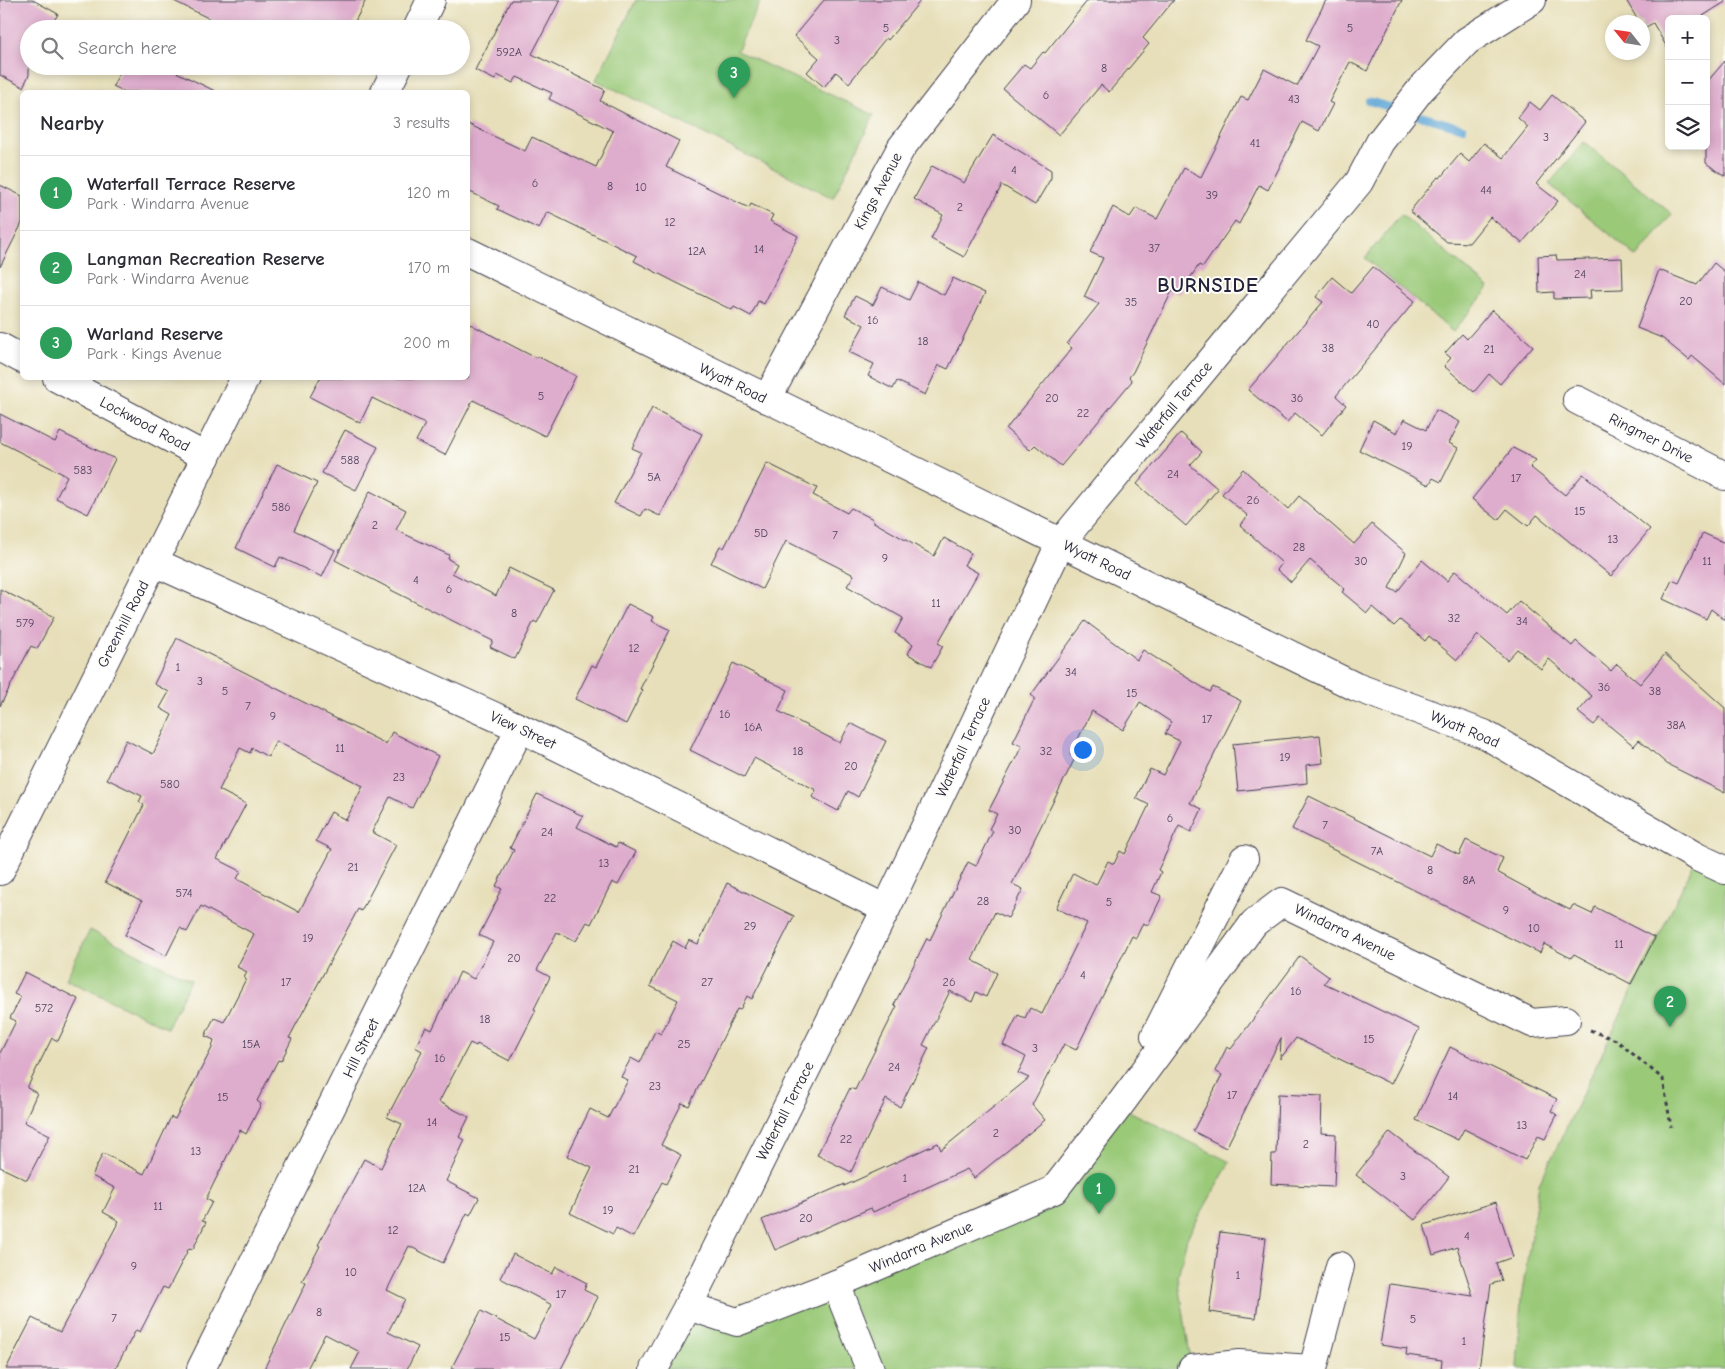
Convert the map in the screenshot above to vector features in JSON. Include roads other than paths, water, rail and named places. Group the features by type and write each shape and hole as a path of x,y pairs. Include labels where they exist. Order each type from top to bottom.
{"street":[{"path":"421,20 431,0"},
{"name":"Kings Avenue","path":"766,399 901,148 1016,0"},
{"name":"Waterfall Terrace","path":"654,1369 688,1306 886,909 1061,542 1358,182 1380,142 1415,97 1467,41 1532,0"},
{"path":"386,90 394,75"},
{"name":"Wyatt Road","path":"470,253 1356,687 1484,734 1697,857 1725,870"},
{"path":"0,347 20,358"},
{"name":"Lockwood Road","path":"61,380 206,457"},
{"name":"Greenhill Road","path":"0,871 244,380"},
{"name":"Ringmer Drive","path":"1577,400 1725,476"},
{"name":"View Street","path":"154,562 520,728 886,909"},
{"name":"Hill Street","path":"201,1369 520,728"},
{"name":"Windarra Avenue","path":"1119,1106 1244,859"},
{"name":"Windarra Avenue","path":"688,1306 737,1322 836,1284 1054,1190 1119,1106 1254,922 1282,902 1532,1023 1566,1020"},
{"path":"1192,1369 1240,1364 1312,1369 1340,1266"},
{"path":"836,1284 870,1369"}],"waterway":[{"path":"1369,101 1399,110"},
{"path":"1410,113 1463,128"}],"place":[{"name":"Warland Reserve","path":"734,98"},
{"name":"Langman Recreation Reserve","path":"1670,1027"},
{"name":"Waterfall Terrace Reserve","path":"1099,1214"}],"district":[{"name":"BURNSIDE","path":"1208,285"}]}
